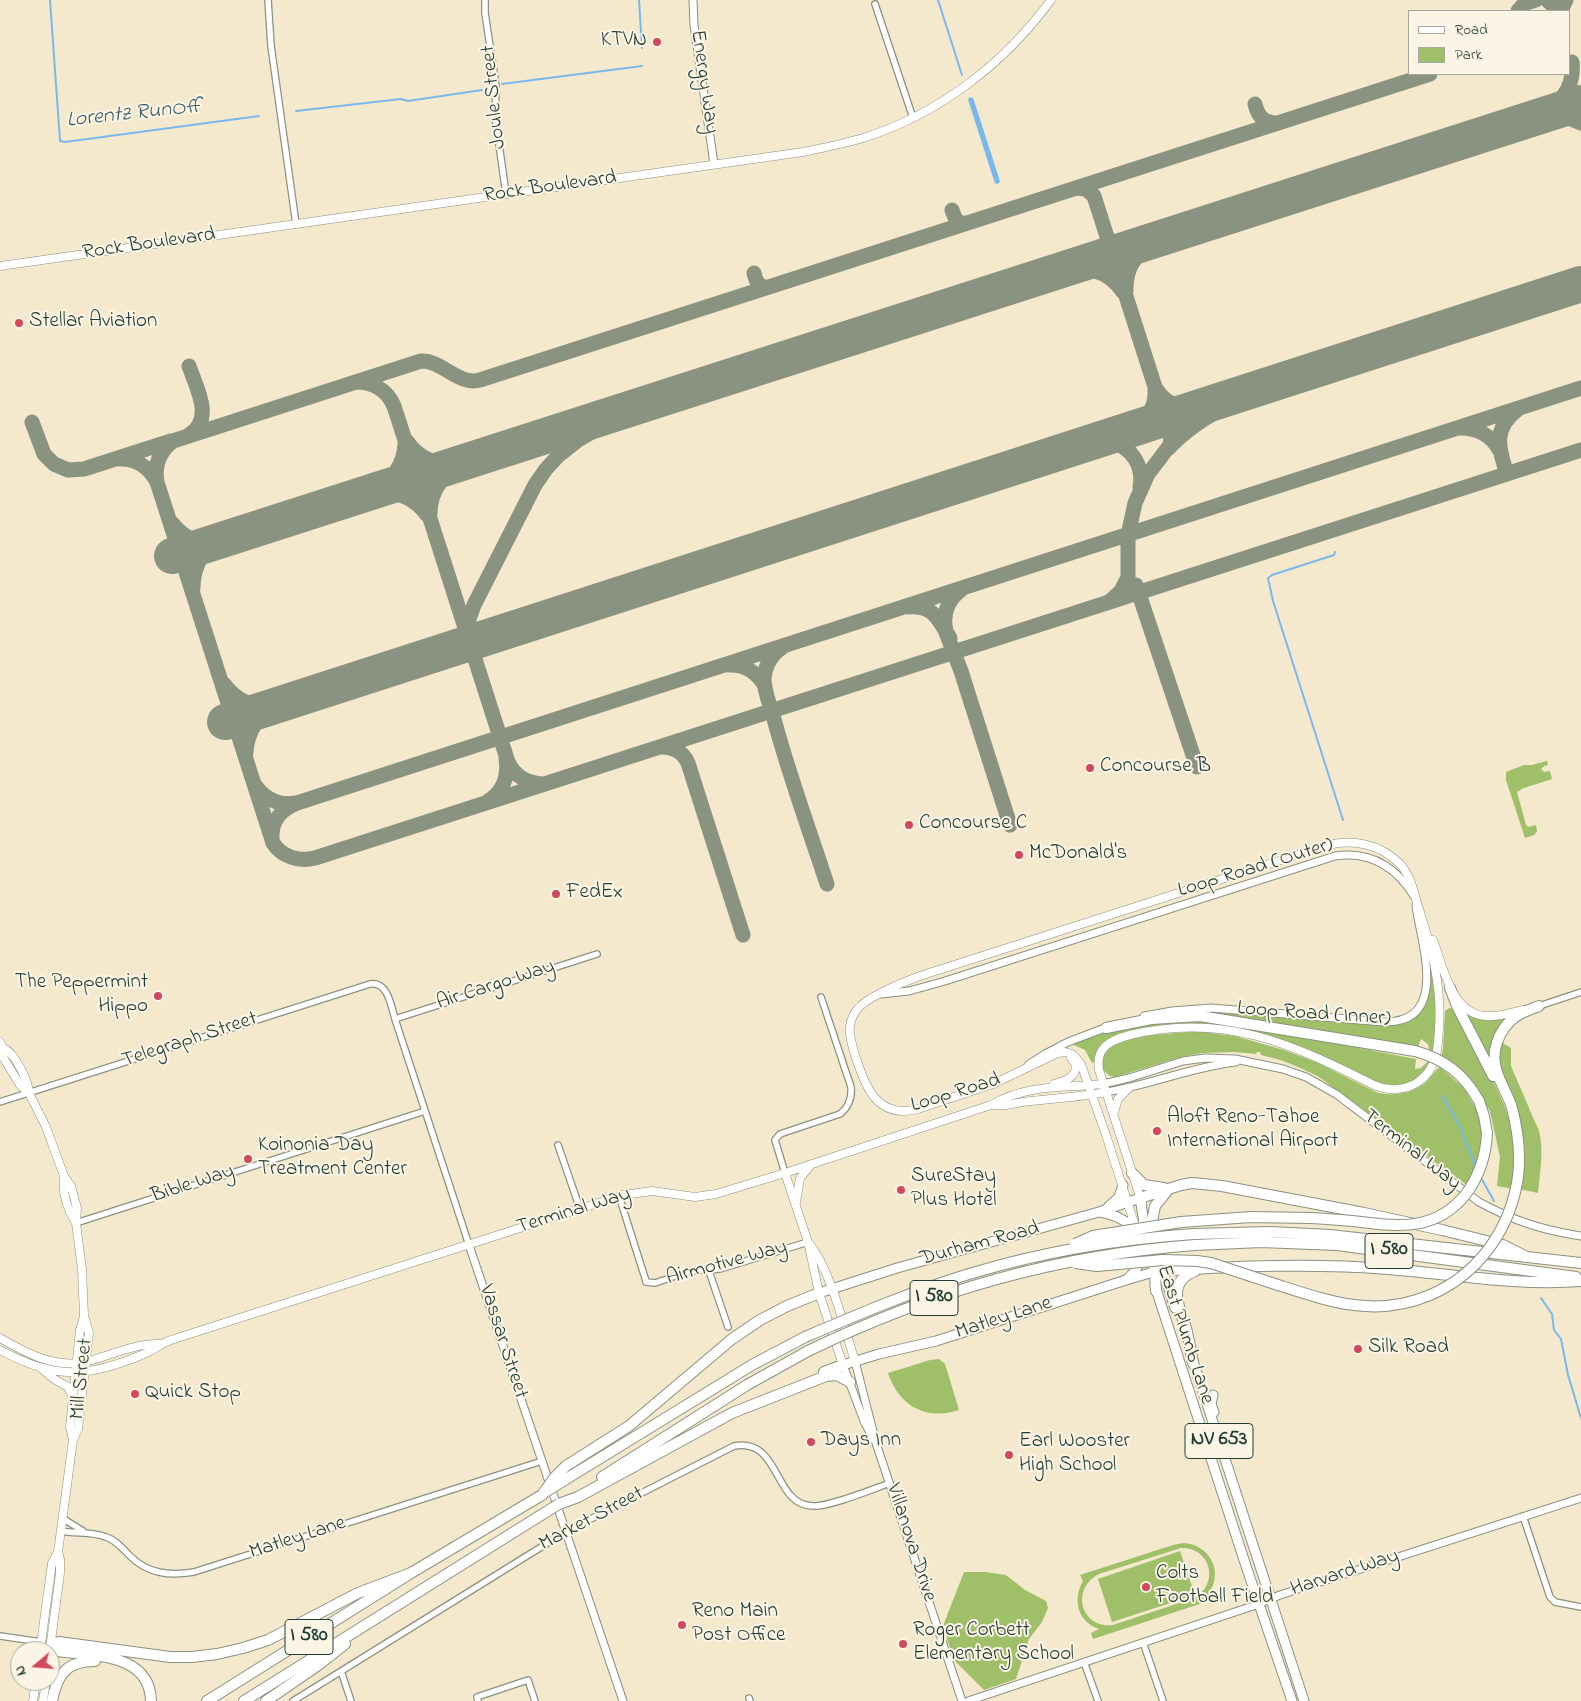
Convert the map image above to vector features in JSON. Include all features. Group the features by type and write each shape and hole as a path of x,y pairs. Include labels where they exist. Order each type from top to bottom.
{"highway":[{"path":"1450,988 1460,1012 1514,1115"},
{"path":"1067,1262 1097,1266 1163,1260 1211,1263 1334,1302 1366,1307 1404,1303 1430,1295 1444,1288 1467,1272 1490,1247 1511,1208 1518,1178 1518,1132 1508,1096 1496,1070 1494,1058 1496,1046 1503,1030 1511,1020 1539,1006"},
{"path":"1061,1251 1093,1236 1182,1222 1250,1217 1311,1218 1407,1225 1432,1220 1441,1216 1458,1203 1476,1180 1484,1158 1486,1133 1484,1116 1479,1101 1466,1081 1439,1059 1415,1051 1210,1017 1158,1018 1106,1028"},
{"path":"1132,1173 1144,1185 1157,1188 1172,1188"},
{"path":"1140,1198 1192,1183 1222,1186 1355,1211 1472,1237 1503,1245 1525,1256"},
{"path":"1156,1291 1157,1272 1148,1253 1148,1238 1155,1206 1162,1196 1172,1188"},
{"name":"I 580","path":"207,1701 410,1573 542,1495 555,1477 746,1369 805,1337 894,1300 968,1274 1061,1251 1148,1238 1194,1234 1264,1232 1330,1235 1581,1263"},
{"name":"I 580","path":"244,1701 559,1504 577,1495 739,1390 808,1351 880,1318 944,1294 1010,1275 1067,1262 1142,1250 1261,1242 1337,1245 1581,1278"},
{"path":"1157,1272 1319,1266 1386,1269 1526,1282 1581,1282"},
{"path":"1193,1363 1177,1300 1177,1291 1180,1282 1188,1274 1206,1269"},
{"path":"568,1471 635,1421 732,1339 760,1320 820,1293"},
{"path":"748,1406 764,1396 843,1365"},
{"path":"577,1495 748,1406 826,1376 837,1375 850,1382"},
{"path":"60,1642 181,1657 204,1656 230,1651 280,1635 358,1593 410,1573"},
{"path":"266,1701 317,1666 366,1624"},
{"path":"60,1651 129,1663 142,1674 149,1687 151,1701"},
{"path":"52,1701 59,1678 72,1665 88,1661 118,1660"}],"main road":[{"name":"Rock Boulevard","path":"0,266 803,152 845,143 913,118 949,97 992,66 1026,32 1051,0"},
{"name":"Loop Road (Outer)","path":"882,994 922,975 1334,843 1360,843 1372,847 1390,856 1406,873 1421,915 1437,975 1440,1015 1436,1060 1427,1074 1415,1084 1400,1089 1378,1087 1320,1058 1281,1043 1239,1032 1190,1027 1153,1030 1109,1042 1104,1046 1099,1057 1098,1065 1103,1084"},
{"path":"1421,915 1440,957 1450,988 1462,1005 1470,1012 1481,1016 1497,1016 1539,1006"},
{"name":"Loop Road","path":"882,994 868,999 858,1008 851,1020 849,1030 851,1044 865,1085 871,1095 883,1105 899,1111 914,1110 979,1090 1016,1074"},
{"name":"Mill Street","path":"2,1045 9,1050 27,1081 29,1093 46,1127 64,1176 63,1190 68,1209 76,1223 82,1269 84,1316 89,1333 78,1429 73,1440 62,1518 58,1552 60,1573 48,1641"},
{"path":"1016,1074 1055,1055 1068,1053 1077,1058 1081,1064 1088,1085"},
{"path":"1038,1089 1066,1080 1075,1072 1076,1065 1072,1059 1062,1055 1055,1055"},
{"path":"1103,1084 1140,1198 1148,1238"},
{"name":"Terminal Way","path":"0,1338 20,1350 44,1359 77,1363 87,1362 145,1344 160,1344 629,1193 652,1191 684,1196 706,1196 785,1173 991,1105 1012,1095 1038,1089 1103,1084"},
{"name":"East Plumb Lane","path":"1088,1085 1138,1232 1148,1253"},
{"path":"1114,1117 1114,1108 1118,1099 1129,1088"},
{"name":"Terminal Way","path":"991,1105 1002,1106 1106,1092"},
{"path":"796,1204 800,1178 814,1163"},
{"name":"Villanova Drive","path":"785,1173 808,1242 820,1293 843,1365"},
{"path":"1102,1211 1119,1197 1123,1185"},
{"name":"Durham Road","path":"820,1293 897,1268 1102,1211 1140,1198"},
{"path":"1102,1211 1127,1221 1138,1232 1148,1238"},
{"name":"East Plumb Lane","path":"1148,1238 1157,1272 1168,1283 1193,1363 1208,1395 1220,1444 1304,1701"},
{"name":"Villanova Drive","path":"808,1242 820,1260 832,1289 855,1361"},
{"path":"1126,1280 1148,1253"},
{"name":"Matley Lane","path":"843,1365 878,1354 936,1341 1126,1280 1157,1272"},
{"name":"East Plumb Lane","path":"1156,1291 1292,1700"},
{"path":"1160,1302 1168,1317 1194,1396 1208,1395"},
{"name":"Mill Street","path":"73,1440 70,1427 80,1330 84,1316"},
{"name":"Terminal Way","path":"40,1368 58,1372 86,1372 141,1356 160,1344"},
{"path":"0,1350 40,1368 49,1376 68,1386 74,1401"}],"street":[{"path":"268,0 270,40 296,224"},
{"name":"Joule Street","path":"485,0 485,13 496,86 495,116 506,194"},
{"name":"Energy Way","path":"693,0 694,25 714,164"},
{"path":"875,4 913,118"},
{"name":"Loop Road (Inner)","path":"882,994 909,991 945,981 1336,856 1357,855 1382,863 1398,876 1414,896 1425,958 1427,989 1424,1000 1418,1009 1403,1020 1385,1022 1198,1008 1144,1016 1106,1028 1061,1045 1036,1059 1016,1074"},
{"name":"Air Cargo Way","path":"396,1019 597,954"},
{"name":"Telegraph Street","path":"0,1102 370,984 379,984"},
{"name":"Vassar Street","path":"379,984 384,988 396,1019 469,1245 623,1701"},
{"path":"1539,1006 1581,992"},
{"path":"785,1173 775,1140 780,1134 840,1114 846,1108 851,1096 851,1087 822,997"},
{"name":"Terminal Way","path":"1103,1084 1198,1058 1225,1058 1283,1069 1324,1086 1461,1190 1501,1214 1527,1225 1581,1236"},
{"name":"Terminal Way","path":"1106,1092 1129,1088 1192,1070 1244,1062"},
{"name":"Bible Way","path":"76,1223 425,1111"},
{"path":"558,1145 580,1209"},
{"name":"Airmotive Way","path":"619,1196 646,1282 655,1283 690,1271 720,1269 808,1242"},
{"path":"710,1271 728,1327"},
{"name":"Villanova Drive","path":"855,1361 876,1443 962,1701"},
{"name":"Villanova Drive","path":"843,1365 864,1421 876,1443"},
{"name":"Market Street","path":"293,1701 567,1531 728,1448 740,1445 751,1446 763,1452 791,1496 807,1506 820,1506 890,1483"},
{"name":"Matley Lane","path":"61,1531 83,1532 107,1537 122,1547 135,1561 151,1570 168,1574 194,1572 542,1462"},
{"name":"Harvard Way","path":"968,1701 1270,1599 1581,1498"},
{"path":"1524,1516 1550,1597 1555,1602 1581,1607"},
{"path":"62,1518 83,1532"},
{"path":"0,1636 26,1641"},
{"path":"1143,1642 1164,1701"},
{"path":"1084,1662 1098,1701"},
{"path":"341,1671 351,1701"},
{"path":"478,1701 477,1697 528,1680 535,1701"}],"green space":[{"path":"1547,761 1548,765 1541,769 1544,772 1550,771 1552,779 1517,792 1526,825 1529,827 1536,825 1537,831 1534,835 1525,838 1506,780 1506,772 1524,765"},
{"path":"1426,955 1428,955 1431,968 1434,993 1434,1055 1430,1053 1428,1044 1421,1039 1417,1050 1181,1012 1227,1012 1385,1026 1394,1025 1410,1019 1422,1008 1426,1001 1430,983"},
{"path":"1449,1008 1453,1009 1485,1065 1507,1113 1515,1146 1513,1189 1497,1186 1500,1157 1490,1111 1475,1089 1441,1058 1445,1011"},
{"path":"1462,1010 1475,1017 1487,1020 1513,1015 1492,1066"},
{"path":"1199,1020 1291,1035 1416,1059 1415,1069 1421,1068 1427,1062 1430,1062 1426,1069 1415,1079 1402,1084 1388,1085 1380,1084 1304,1048 1269,1036 1230,1027 1121,1034 1111,1038 1099,1047 1092,1063 1085,1050 1072,1044 1119,1028 1143,1023"},
{"path":"1190,1032 1235,1036 1284,1050 1318,1063 1378,1093 1397,1094 1409,1092 1426,1082 1440,1067 1464,1088 1476,1109 1482,1128 1482,1147 1468,1186 1319,1077 1290,1064 1261,1055 1260,1052 1256,1054 1234,1052 1202,1053 1181,1057 1115,1077 1110,1076 1102,1069 1102,1059 1105,1052 1109,1047 1119,1042 1128,1039"},
{"path":"1501,1042 1511,1048 1511,1066 1540,1137 1541,1156 1538,1193 1520,1189 1525,1157 1524,1141 1519,1117 1497,1063"},
{"path":"939,1359 945,1364 959,1410 936,1414 915,1408 907,1402 893,1385 888,1373"},
{"path":"1183,1543 1192,1545 1207,1553 1214,1568 1215,1576 1209,1593 1216,1591 1218,1598 1093,1639 1091,1633 1099,1629 1086,1621 1079,1610 1078,1596 1083,1581 1080,1575","holes":["1181,1548 1192,1549 1206,1561 1209,1569 1209,1578 1200,1594 1191,1599 1113,1625 1102,1625 1093,1621 1087,1615 1083,1607 1084,1589 1099,1574"]},
{"name":"Colts Football Field","path":"1180,1551 1195,1595 1112,1622 1098,1579"},
{"path":"964,1572 1006,1575 1025,1590 1046,1601 1048,1608 1042,1622 1029,1639 1016,1679 984,1690 954,1660 943,1626"}],"waterway":[{"name":"Lorentz RunOff","path":"50,0 60,141 65,142 259,116"},
{"name":"Lorentz RunOff","path":"639,0 642,48"},
{"path":"938,0 962,75"},
{"name":"Lorentz RunOff","path":"502,84 642,66"},
{"name":"Lorentz RunOff","path":"296,111 401,99 408,101 482,90"},
{"path":"971,100 997,181"},
{"path":"1335,552 1334,555 1272,575 1268,578 1273,601 1343,820"},
{"path":"1442,1096 1462,1130 1476,1167"},
{"path":"1480,1176 1494,1201"},
{"path":"1541,1298 1552,1314 1554,1330 1561,1339 1568,1375 1581,1418"}],"taxiway":[{"path":"1519,10 1524,4 1536,0"},
{"path":"1547,0 1555,7"},
{"path":"1561,10 1566,0"},
{"path":"1537,117 1552,107 1564,95 1571,80 1572,62"},
{"path":"1427,75 480,380 464,379 436,364 421,361 173,441 161,454 157,464 157,482 273,843 281,852 291,857 297,859 315,858 1581,450"},
{"path":"1255,104 1262,118 1269,122 1278,123"},
{"path":"1544,115 1564,116 1581,123"},
{"path":"1076,188 1086,189 1094,196 1171,437 1170,445 1148,474 1135,503 1128,535 1128,577 1121,591 1110,601"},
{"path":"952,210 958,221 966,223"},
{"path":"1107,237 1113,243 1120,246 1135,246"},
{"path":"1091,261 1103,252 1107,237"},
{"path":"1126,291 1128,273 1135,258 1147,247 1162,238"},
{"path":"1058,271 1086,269 1102,273 1117,284 1123,292"},
{"path":"754,273 760,285 768,287"},
{"path":"1168,449 1186,432 1226,407 1248,396 1339,362"},
{"path":"189,366 199,393 202,412 197,428 189,435"},
{"path":"356,382 374,385 379,388 388,396 394,406 508,762 514,772 523,779 533,783 545,784"},
{"path":"468,631 469,619 474,605 535,485 546,469 559,455 578,440 597,429 693,388"},
{"path":"272,838 273,826 278,816 297,803 1581,388"},
{"path":"1129,430 1145,419 1154,403 1155,390"},
{"path":"1157,390 1161,396 1177,406 1203,406"},
{"path":"1507,474 1500,448 1501,432 1509,417 1517,410"},
{"path":"32,422 44,454 54,464 68,470 84,469 171,441"},
{"path":"1461,428 1479,431 1489,437 1500,451"},
{"path":"407,441 418,453 432,461 447,464 463,463"},
{"path":"1087,444 1110,442 1125,448 1135,458 1138,465 1141,479 1140,487"},
{"path":"371,493 385,484 395,473 402,460 405,444"},
{"path":"119,459 131,460 141,464 157,482"},
{"path":"430,514 433,496 440,482 452,471 467,462"},
{"path":"370,493 387,492 402,495 409,498 427,515"},
{"path":"172,523 189,538 211,544"},
{"path":"193,588 198,564 211,544"},
{"path":"1136,585 1197,767"},
{"path":"946,631 945,619 949,602 961,590"},
{"path":"908,607 924,608 930,611 939,620 950,638"},
{"path":"945,630 961,671 1010,825"},
{"path":"783,647 772,657 768,665 764,679 765,689 827,884"},
{"path":"728,665 750,670 765,686"},
{"path":"224,684 240,700 247,703 260,706 276,705"},
{"path":"246,753 251,731 255,724 264,714 277,705"},
{"path":"662,747 678,751 688,763 743,935"},
{"path":"488,801 498,793 504,783 507,771 506,759"},
{"path":"255,785 268,798 278,802 296,803"}],"runway":[{"path":"172,556 1581,103"},
{"path":"225,722 1581,284"}],"place":[{"name":"KTVN","path":"657,42"},
{"name":"Stellar Aviation","path":"19,323"},
{"name":"Concourse B","path":"1090,768"},
{"name":"Concourse C","path":"909,825"},
{"name":"McDonald's","path":"1019,855"},
{"name":"FedEx","path":"556,894"},
{"name":"The Peppermint Hippo","path":"158,996"},
{"name":"Aloft Reno-Tahoe International Airport","path":"1157,1131"},
{"name":"Koinonia Day Treatment Center","path":"248,1159"},
{"name":"SureStay Plus Hotel","path":"901,1190"},
{"name":"Silk Road","path":"1358,1349"},
{"name":"Quick Stop","path":"135,1394"},
{"name":"Days Inn","path":"811,1442"},
{"name":"Earl Wooster High School","path":"1009,1455"},
{"name":"Colts Football Field","path":"1146,1587"},
{"name":"Reno Main Post Office","path":"682,1625"},
{"name":"Roger Corbett Elementary School","path":"903,1644"}]}
